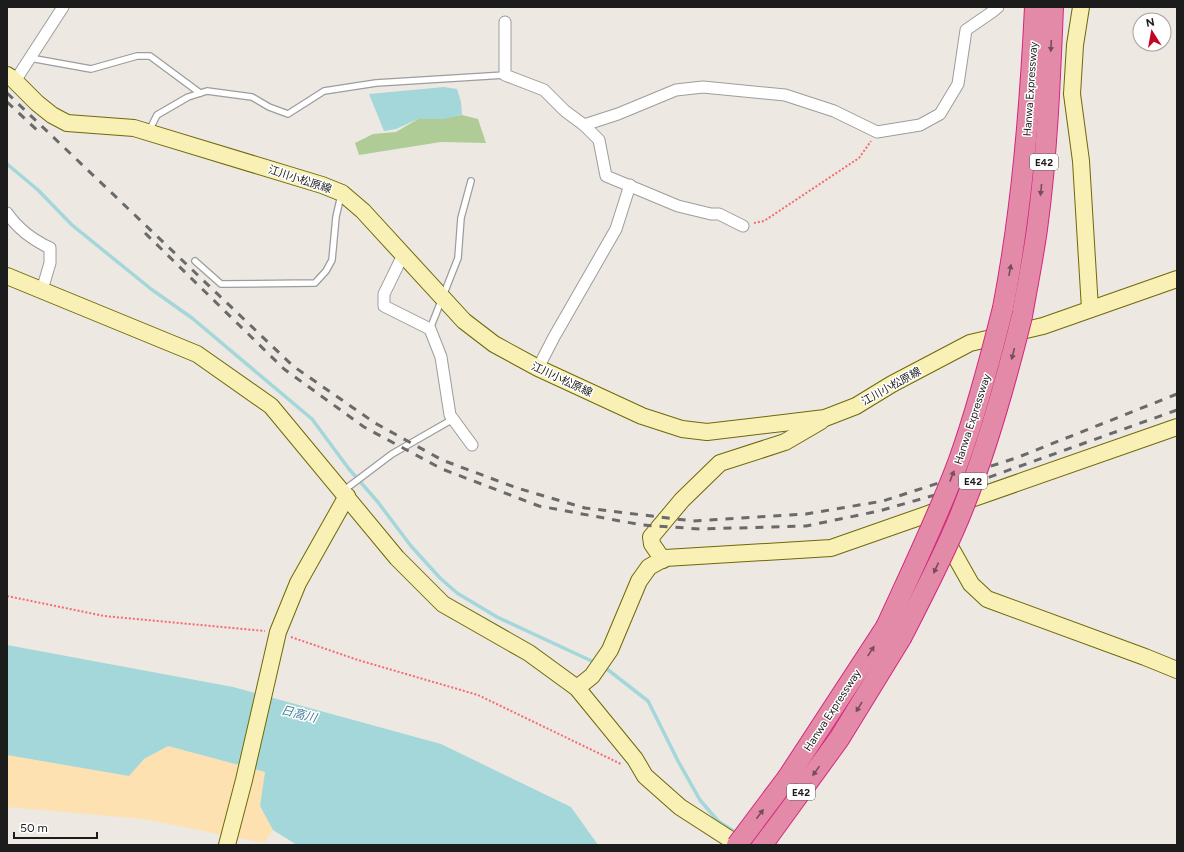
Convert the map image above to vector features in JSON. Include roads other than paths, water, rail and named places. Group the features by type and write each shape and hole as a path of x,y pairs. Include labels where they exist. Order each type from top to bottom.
{"highway":[{"name":"Hanwa Expressway","path":"762,845 839,739 894,632 926,541 958,460 989,366 1003,308 1012,260 1025,161 1035,7"},
{"name":"Hanwa Expressway","path":"738,845 894,632 922,597 959,518 981,460 1007,379 1022,316 1037,229 1042,186 1050,78 1053,7"}],"street":[{"path":"10,80 30,58 63,7"},
{"path":"584,125 618,114 676,90 703,87 785,95 834,111 877,132 920,125 940,114 958,84 966,30 998,7"},
{"path":"1081,7 1075,45 1072,94 1081,161 1090,309"},
{"path":"505,22 505,75 544,90 565,111 584,125 599,140 606,176 678,206 711,214 719,214 743,226"},
{"name":"江川小松原線","path":"10,80 37,103 68,123 134,128 322,185 342,193 363,211 464,321 494,344 538,368 642,416 682,429 707,432 825,418 856,406 892,384 970,343 1043,326 1177,279"},
{"path":"538,368 554,337 616,229 630,185"},
{"path":"7,213 14,224 35,240 50,248 50,263 42,290"},
{"path":"404,255 384,294 384,306 430,329 441,357 450,415 472,445"},
{"path":"7,276 197,354 271,406 345,494 396,558 443,604 529,653 577,688 635,759 645,776 680,807 738,845"},
{"path":"663,560 652,544 651,537 682,500 720,463 785,442 825,418"},
{"path":"577,688 592,676 610,650 639,581 649,567 665,558 830,548 1177,427"},
{"path":"227,845 244,780 278,632 298,583 345,494"},
{"path":"931,513 971,584 987,599 1145,656 1177,670"}],"lane":[{"path":"30,58 91,69 137,56 150,56 200,93"},
{"path":"148,133 157,115 188,97 207,91 252,97 269,107 288,114 324,91 376,83 505,75"},
{"path":"430,329 458,258 461,218 471,181"},
{"path":"195,261 221,284 315,283 326,271 332,260 336,217 342,193"},
{"path":"345,494 392,454 453,419"}],"water":[{"path":"444,87 457,89 461,102 462,115 442,119 418,119 396,129 384,131 369,94"},
{"name":"日高川","path":"7,645 233,687 441,744 571,807 598,845 297,845 273,830 260,806 265,772 168,746 144,759 129,776 7,755"}],"waterway":[{"path":"7,164 38,190 72,225 151,289 192,318 312,419 349,469 377,501 411,546 440,578 457,593 497,617 596,663"},
{"path":"603,666 648,701 678,761 700,800 718,821 738,834"}],"railway":[{"path":"7,93 293,366 375,423 442,460 517,488 585,508 693,521 806,514 883,501 1016,458 1177,394"},
{"path":"7,102 38,131"},
{"path":"145,233 284,369 364,427 442,469 539,506 642,525 700,529 806,526 879,511 956,489 1177,410"}]}
